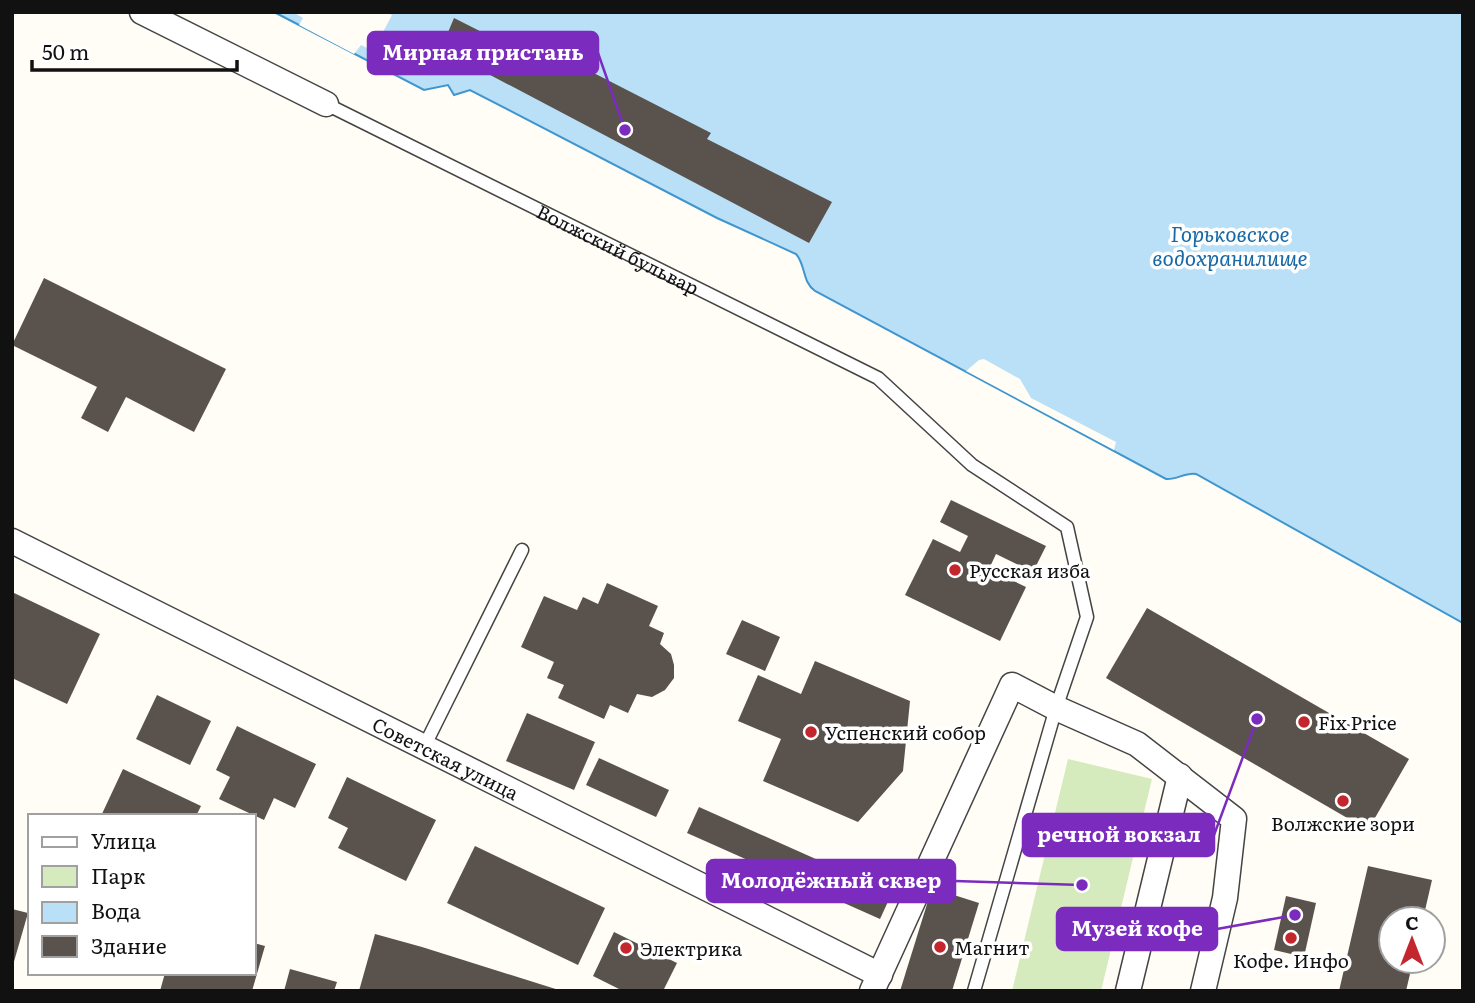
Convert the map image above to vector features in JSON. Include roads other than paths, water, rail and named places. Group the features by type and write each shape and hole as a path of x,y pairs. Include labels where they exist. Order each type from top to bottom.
{"street":[{"name":"Волжский бульвар","path":"142,12 326,104"},
{"name":"Советская улица","path":"12,541 424,747 876,983"},
{"path":"876,983 1013,685 1056,708 1137,744 1234,819 1225,898 1203,991"},
{"path":"1128,991 1180,776"}],"lane":[{"name":"Волжский бульвар","path":"326,104 877,378 972,465 1066,527 1087,617 1056,708"},
{"path":"424,747 522,550"},
{"path":"974,991 1056,708"}],"water":[{"name":"Горьковское водохранилище","path":"274,12 1463,12 1463,623 1196,474 1166,479 815,291 808,283 796,254 717,218 470,90 454,95 448,85 424,90"}],"place":[{"name":"Мирная пристань","path":"625,130"},
{"name":"Русская изба","path":"955,570"},
{"name":"речной вокзал","path":"1257,719"},
{"name":"Fix Price","path":"1304,722"},
{"name":"Успенский собор","path":"811,732"},
{"name":"Волжские зори","path":"1343,801"},
{"name":"Молодёжный сквер","path":"1082,885"},
{"name":"Музей кофе","path":"1295,915"},
{"name":"Кофе. Инфо","path":"1291,938"},
{"name":"Магнит","path":"940,947"},
{"name":"Электрика","path":"626,948"}]}
